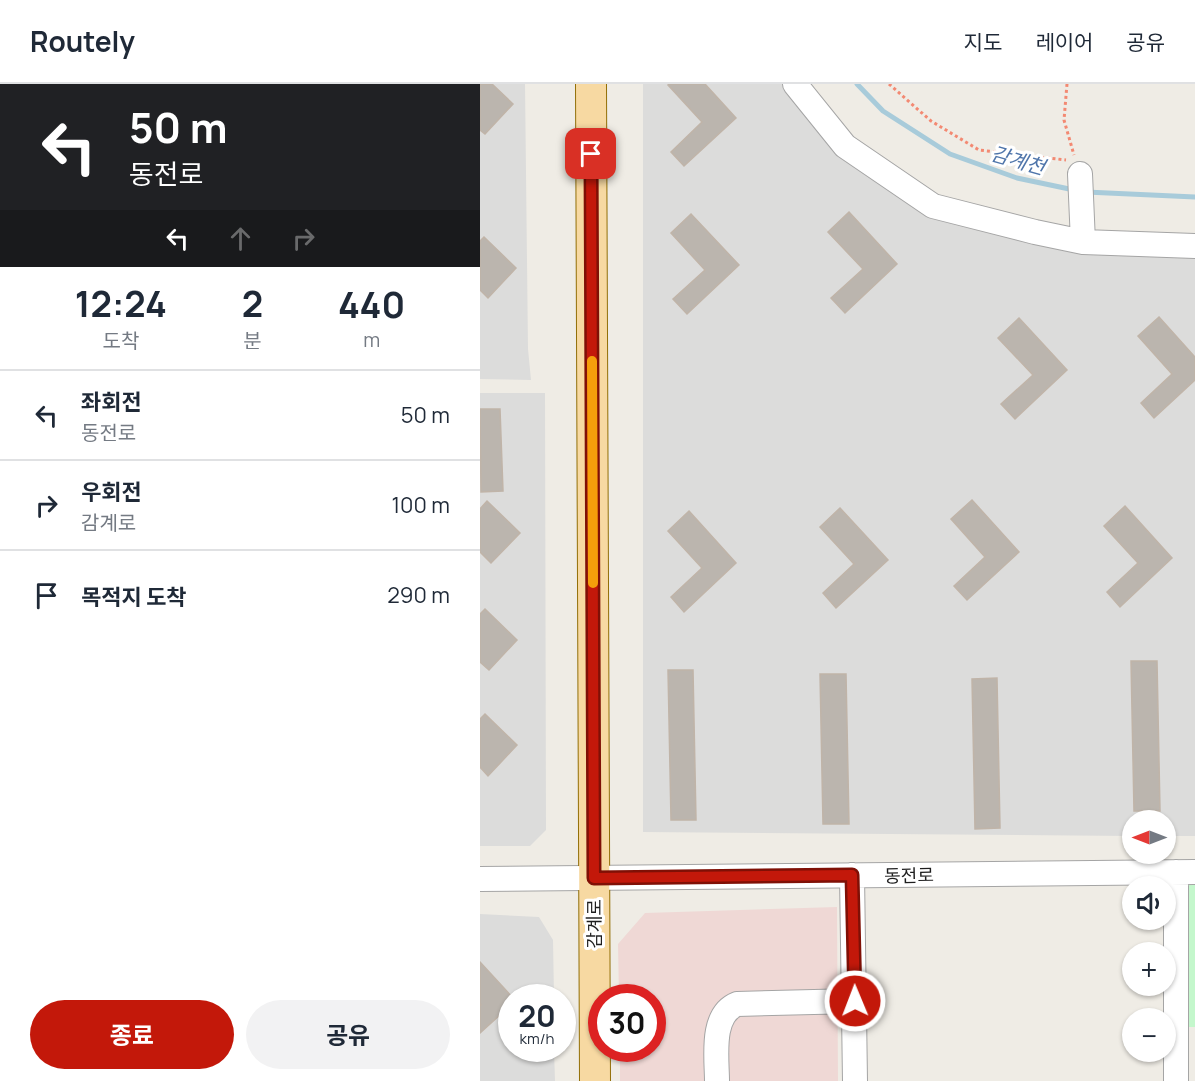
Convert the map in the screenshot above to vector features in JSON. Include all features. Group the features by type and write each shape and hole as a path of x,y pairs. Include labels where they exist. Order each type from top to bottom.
{"main road":[{"name":"감계로","path":"591,84 595,1081"}],"street":[{"path":"795,84 845,146 933,206 1035,232 1195,246"},
{"path":"1080,174 1083,235"},
{"name":"동전로","path":"480,879 1186,872"},
{"path":"1176,1081 1186,872"},
{"path":"852,875 855,1081"},
{"path":"717,1081 716,1038 726,1011 731,1006 855,1001"}],"path":[{"path":"890,84 931,121 979,150 1076,161 1064,120 1067,84"}],"shaded area":[{"path":"480,84 525,84 528,349 531,380 480,379"},
{"path":"643,84 790,84 937,212 1195,253 1195,836 1176,836 1176,810 1122,810 1122,836 643,832"},
{"path":"480,393 545,393 546,830 530,846 480,846"},
{"path":"837,907 838,1081 620,1081 620,1062 666,1062 666,984 619,984 618,944 645,913"},
{"path":"480,914 539,917 553,940 554,984 498,984 498,1062 554,1062 555,1081 480,1081"}],"green space":[{"path":"1181,881 1195,881 1195,1027 1181,1027"}],"building":[{"path":"480,84 492,84 513,104 485,134 480,130"},
{"path":"669,84 705,84 736,118 684,166 671,152 702,122"},
{"path":"849,212 897,264 845,313 831,298 863,269 828,232"},
{"path":"691,214 739,265 687,314 673,299 705,270 671,233"},
{"path":"484,237 516,268 488,298 480,290 480,241"},
{"path":"1159,317 1195,357 1195,380 1154,418 1141,403 1172,374 1138,336"},
{"path":"1019,318 1067,370 1015,419 1001,404 1033,375 998,338"},
{"path":"480,409 500,409 503,491 481,492"},
{"path":"972,500 1019,552 967,600 954,586 985,557 951,519"},
{"path":"487,501 520,533 491,563 480,552 480,509"},
{"path":"1125,506 1172,558 1120,607 1107,592 1138,563 1104,526"},
{"path":"840,508 888,560 836,608 823,593 854,564 820,527"},
{"path":"689,511 736,563 684,612 671,597 702,568 668,531"},
{"path":"485,609 517,640 489,670 480,662 480,614"},
{"path":"1131,661 1157,661 1160,810 1134,810"},
{"path":"668,670 693,670 696,820 671,820"},
{"path":"820,674 846,674 849,824 823,824"},
{"path":"997,678 1000,828 975,829 972,679"},
{"path":"485,714 517,745 488,776 480,767 480,719"},
{"path":"480,962 500,984 498,984 498,1017 480,1033"}],"waterway":[{"name":"감계천","path":"857,84 883,111 950,154 1017,178 1074,190"},
{"name":"감계천","path":"1086,192 1195,197"}],"slow traffic":[{"path":"592,361 593,583"}],"route":[{"path":"591,154 594,878 852,875 855,1001"}]}
